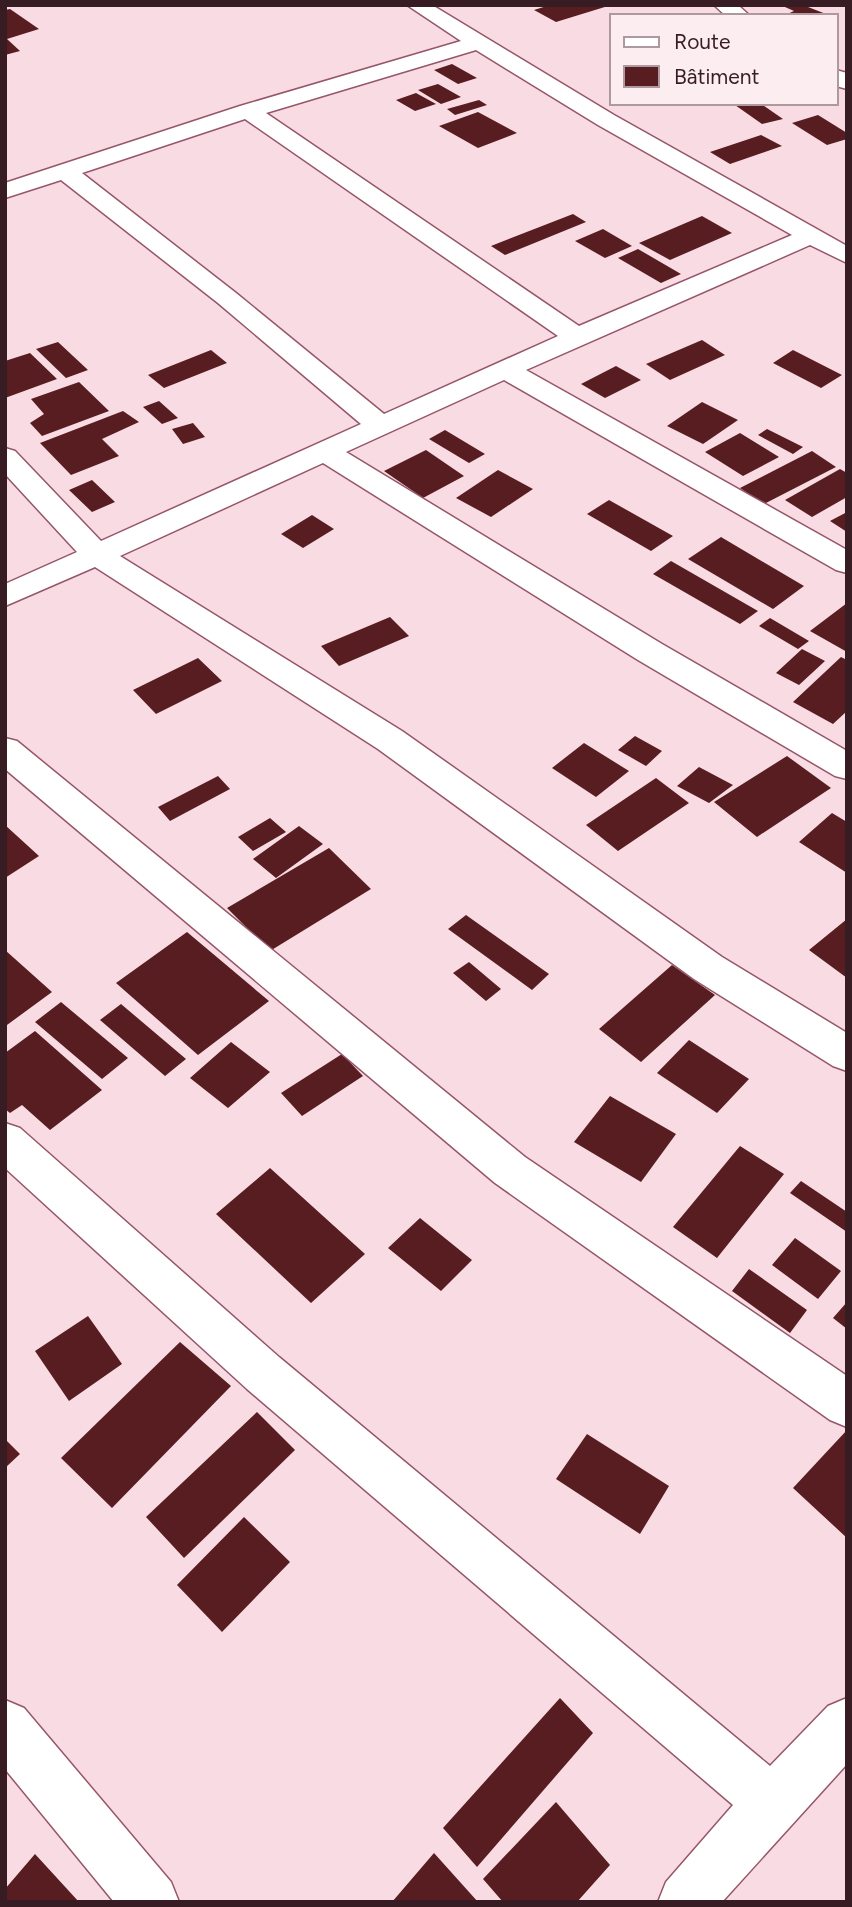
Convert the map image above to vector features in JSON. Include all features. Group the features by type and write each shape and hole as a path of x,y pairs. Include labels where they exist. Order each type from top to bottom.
{"street":[{"path":"432,8 478,41 606,120 847,256"},
{"path":"5,191 248,111 478,41"},
{"path":"248,111 577,337"},
{"path":"64,172 227,298 381,426"},
{"path":"5,596 577,337 813,236"},
{"path":"506,370 847,563"},
{"path":"324,451 650,652 847,767"},
{"path":"5,457 96,554 390,740 708,968 847,1054"},
{"path":"5,750 510,1170 847,1404"},
{"path":"5,1141 263,1373 771,1802"},
{"path":"686,1902 771,1802 847,1725"},
{"path":"5,1727 151,1902"}],"building":[{"path":"550,5 608,6 556,22 534,10"},
{"path":"803,5 826,14 787,14 794,11 785,7"},
{"path":"10,9 39,29 7,39 20,51 5,55 5,10"},
{"path":"452,64 477,78 458,84 434,70"},
{"path":"438,84 461,97 441,104 418,90"},
{"path":"416,93 436,104 415,111 396,100"},
{"path":"479,100 487,105 455,115 447,109"},
{"path":"735,105 763,105 783,119 762,124"},
{"path":"478,112 517,133 478,148 439,126"},
{"path":"818,115 847,133 847,139 827,145 792,123"},
{"path":"761,135 782,146 730,164 710,152"},
{"path":"573,214 586,222 505,255 491,246"},
{"path":"702,216 732,233 670,260 639,243"},
{"path":"603,229 632,246 605,258 575,241"},
{"path":"638,249 681,274 661,283 618,258"},
{"path":"702,340 725,355 670,380 646,364"},
{"path":"58,342 88,370 66,378 36,349"},
{"path":"211,350 227,363 164,388 148,375"},
{"path":"793,350 842,375 821,388 773,363"},
{"path":"30,353 57,379 5,398 5,361"},
{"path":"616,366 641,380 605,398 581,384"},
{"path":"79,382 109,411 42,436 30,423 44,414 31,399"},
{"path":"159,401 178,418 162,424 143,407"},
{"path":"702,402 738,420 703,444 667,426"},
{"path":"123,411 139,422 102,439 119,456 71,475 40,443"},
{"path":"193,423 205,437 183,444 172,429"},
{"path":"767,429 803,447 793,454 758,435"},
{"path":"445,430 485,454 469,463 429,439"},
{"path":"740,433 779,457 743,476 705,452"},
{"path":"426,450 464,476 423,498 384,471"},
{"path":"812,451 836,467 764,504 740,488"},
{"path":"840,469 847,473 847,497 812,517 785,500"},
{"path":"498,470 533,489 491,517 456,498"},
{"path":"92,480 115,502 92,512 69,490"},
{"path":"609,500 673,536 651,551 587,514"},
{"path":"847,512 847,532 830,521"},
{"path":"312,515 334,529 303,548 281,534"},
{"path":"721,537 804,586 773,609 688,559"},
{"path":"671,561 758,611 740,624 653,574"},
{"path":"847,603 847,652 810,631"},
{"path":"390,617 409,636 339,666 321,646"},
{"path":"770,618 809,641 798,649 759,626"},
{"path":"802,649 825,661 799,685 776,673"},
{"path":"841,657 847,660 847,711 833,724 793,702"},
{"path":"198,658 222,681 156,714 133,690"},
{"path":"635,736 662,751 646,766 618,750"},
{"path":"584,743 629,771 596,797 552,768"},
{"path":"787,756 831,788 757,837 714,802"},
{"path":"699,767 733,785 709,803 677,786"},
{"path":"218,776 230,789 170,821 158,807"},
{"path":"656,778 689,803 618,851 586,825"},
{"path":"832,813 847,822 847,873 799,842"},
{"path":"270,818 286,832 253,851 238,837"},
{"path":"5,825 39,856 5,878"},
{"path":"299,826 323,844 276,878 253,859"},
{"path":"329,848 371,889 270,951 227,908"},
{"path":"466,915 549,974 532,990 448,929"},
{"path":"847,919 847,978 809,950"},
{"path":"187,932 269,1001 198,1055 116,983"},
{"path":"5,950 52,992 7,1025 5,1023"},
{"path":"469,962 501,989 486,1001 453,973"},
{"path":"672,965 715,995 641,1062 599,1029"},
{"path":"61,1002 128,1058 102,1079 35,1022"},
{"path":"121,1004 186,1059 165,1076 100,1020"},
{"path":"35,1031 102,1090 50,1130 22,1105 10,1113 5,1109 5,1053"},
{"path":"689,1040 749,1079 717,1113 657,1073"},
{"path":"231,1042 270,1072 228,1108 190,1078"},
{"path":"342,1054 363,1076 302,1116 281,1093"},
{"path":"610,1096 676,1134 641,1182 574,1142"},
{"path":"740,1146 784,1174 717,1258 673,1227"},
{"path":"270,1168 365,1254 311,1303 216,1214"},
{"path":"801,1181 847,1212 847,1232 790,1193"},
{"path":"420,1218 472,1260 441,1291 388,1248"},
{"path":"795,1238 841,1271 818,1299 772,1265"},
{"path":"749,1269 807,1310 790,1333 732,1291"},
{"path":"847,1302 847,1329 833,1318"},
{"path":"88,1316 122,1364 69,1401 35,1351"},
{"path":"180,1342 231,1386 112,1508 61,1458"},
{"path":"257,1412 295,1450 184,1558 146,1517"},
{"path":"847,1430 847,1538 793,1488"},
{"path":"587,1434 669,1486 640,1534 556,1479"},
{"path":"5,1439 20,1454 5,1468"},
{"path":"244,1517 290,1562 222,1632 177,1585"},
{"path":"560,1698 593,1733 477,1867 443,1828"},
{"path":"556,1802 610,1865 577,1902 503,1902 483,1879"},
{"path":"434,1853 478,1902 392,1902"},
{"path":"35,1854 79,1902 5,1902 5,1889"}]}
